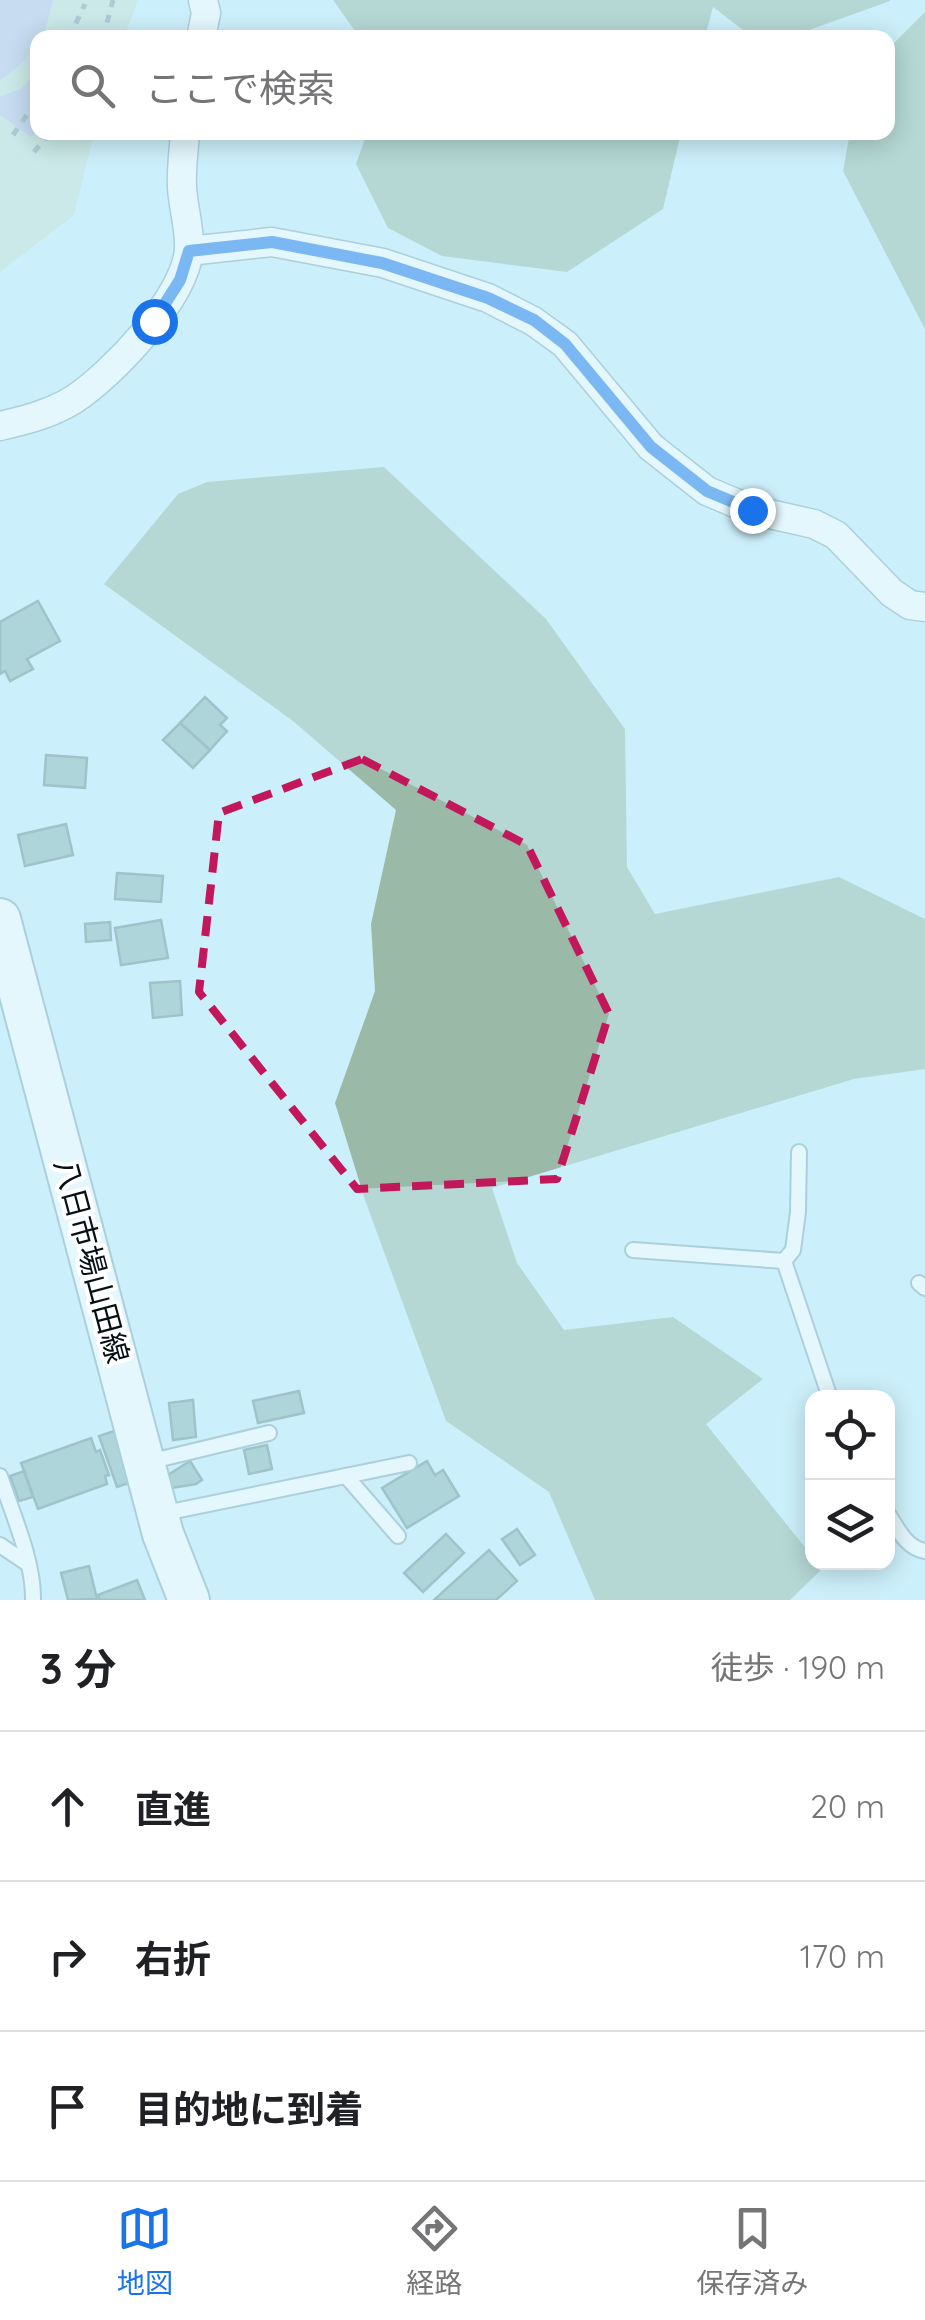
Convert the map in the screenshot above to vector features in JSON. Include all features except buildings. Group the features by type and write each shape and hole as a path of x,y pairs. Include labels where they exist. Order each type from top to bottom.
{"main road":[{"name":"八日市場山田線","path":"0,919 158,1514 189,1600"}],"street":[{"path":"203,0 206,13 203,30"},
{"path":"0,426 42,416 74,399 120,363 154,321 180,280 189,251 182,185 185,140"},
{"path":"189,251 272,242 382,263 488,298 534,320 565,344 651,447 707,491 752,510 814,524 836,535 892,593 910,605 925,607"}],"lane":[{"path":"784,1261 793,1250 799,1152"},
{"path":"634,1250 784,1261"},
{"path":"784,1261 827,1390"},
{"path":"144,1463 269,1433"},
{"path":"158,1514 409,1463"},
{"path":"0,1476 34,1585 33,1600"},
{"path":"346,1476 398,1536"},
{"path":"895,1525 906,1542 925,1551"},
{"path":"0,1545 28,1564"}],"path":[{"path":"105,30 114,0"},
{"path":"73,30 84,4"},
{"path":"12,134 30,110"},
{"path":"34,152 44,140"}],"highlighted area":[{"path":"362,759 527,845 609,1014 557,1179 357,1189 199,992 219,813"}],"green space":[{"path":"0,0 138,0 127,30 30,30 30,140 92,140 74,215 0,272"},
{"path":"333,0 890,0 809,30 743,30 713,7 707,30 354,30"},
{"path":"925,12 925,329 843,171 849,140 895,140 895,42"},
{"path":"364,140 679,140 663,209 567,272 442,256 388,228 356,164"},
{"path":"384,467 546,619 625,729 627,867 655,914 839,877 925,919 925,1069 854,1079 492,1188 517,1263 564,1330 673,1317 763,1379 706,1424 805,1547 805,1570 821,1570 790,1600 595,1600 549,1492 446,1421 365,1200 335,1103 375,991 371,924 396,810 293,721 104,584 178,494 207,482"}],"water":[{"path":"0,0 53,0 45,30 30,30 30,53 0,80"},
{"path":"30,79 30,136 0,115 0,97 22,88"}],"route":[{"path":"154,321 180,280 189,251 272,242 382,263 436,280 534,320 565,344 651,447 707,491 752,510"}]}
